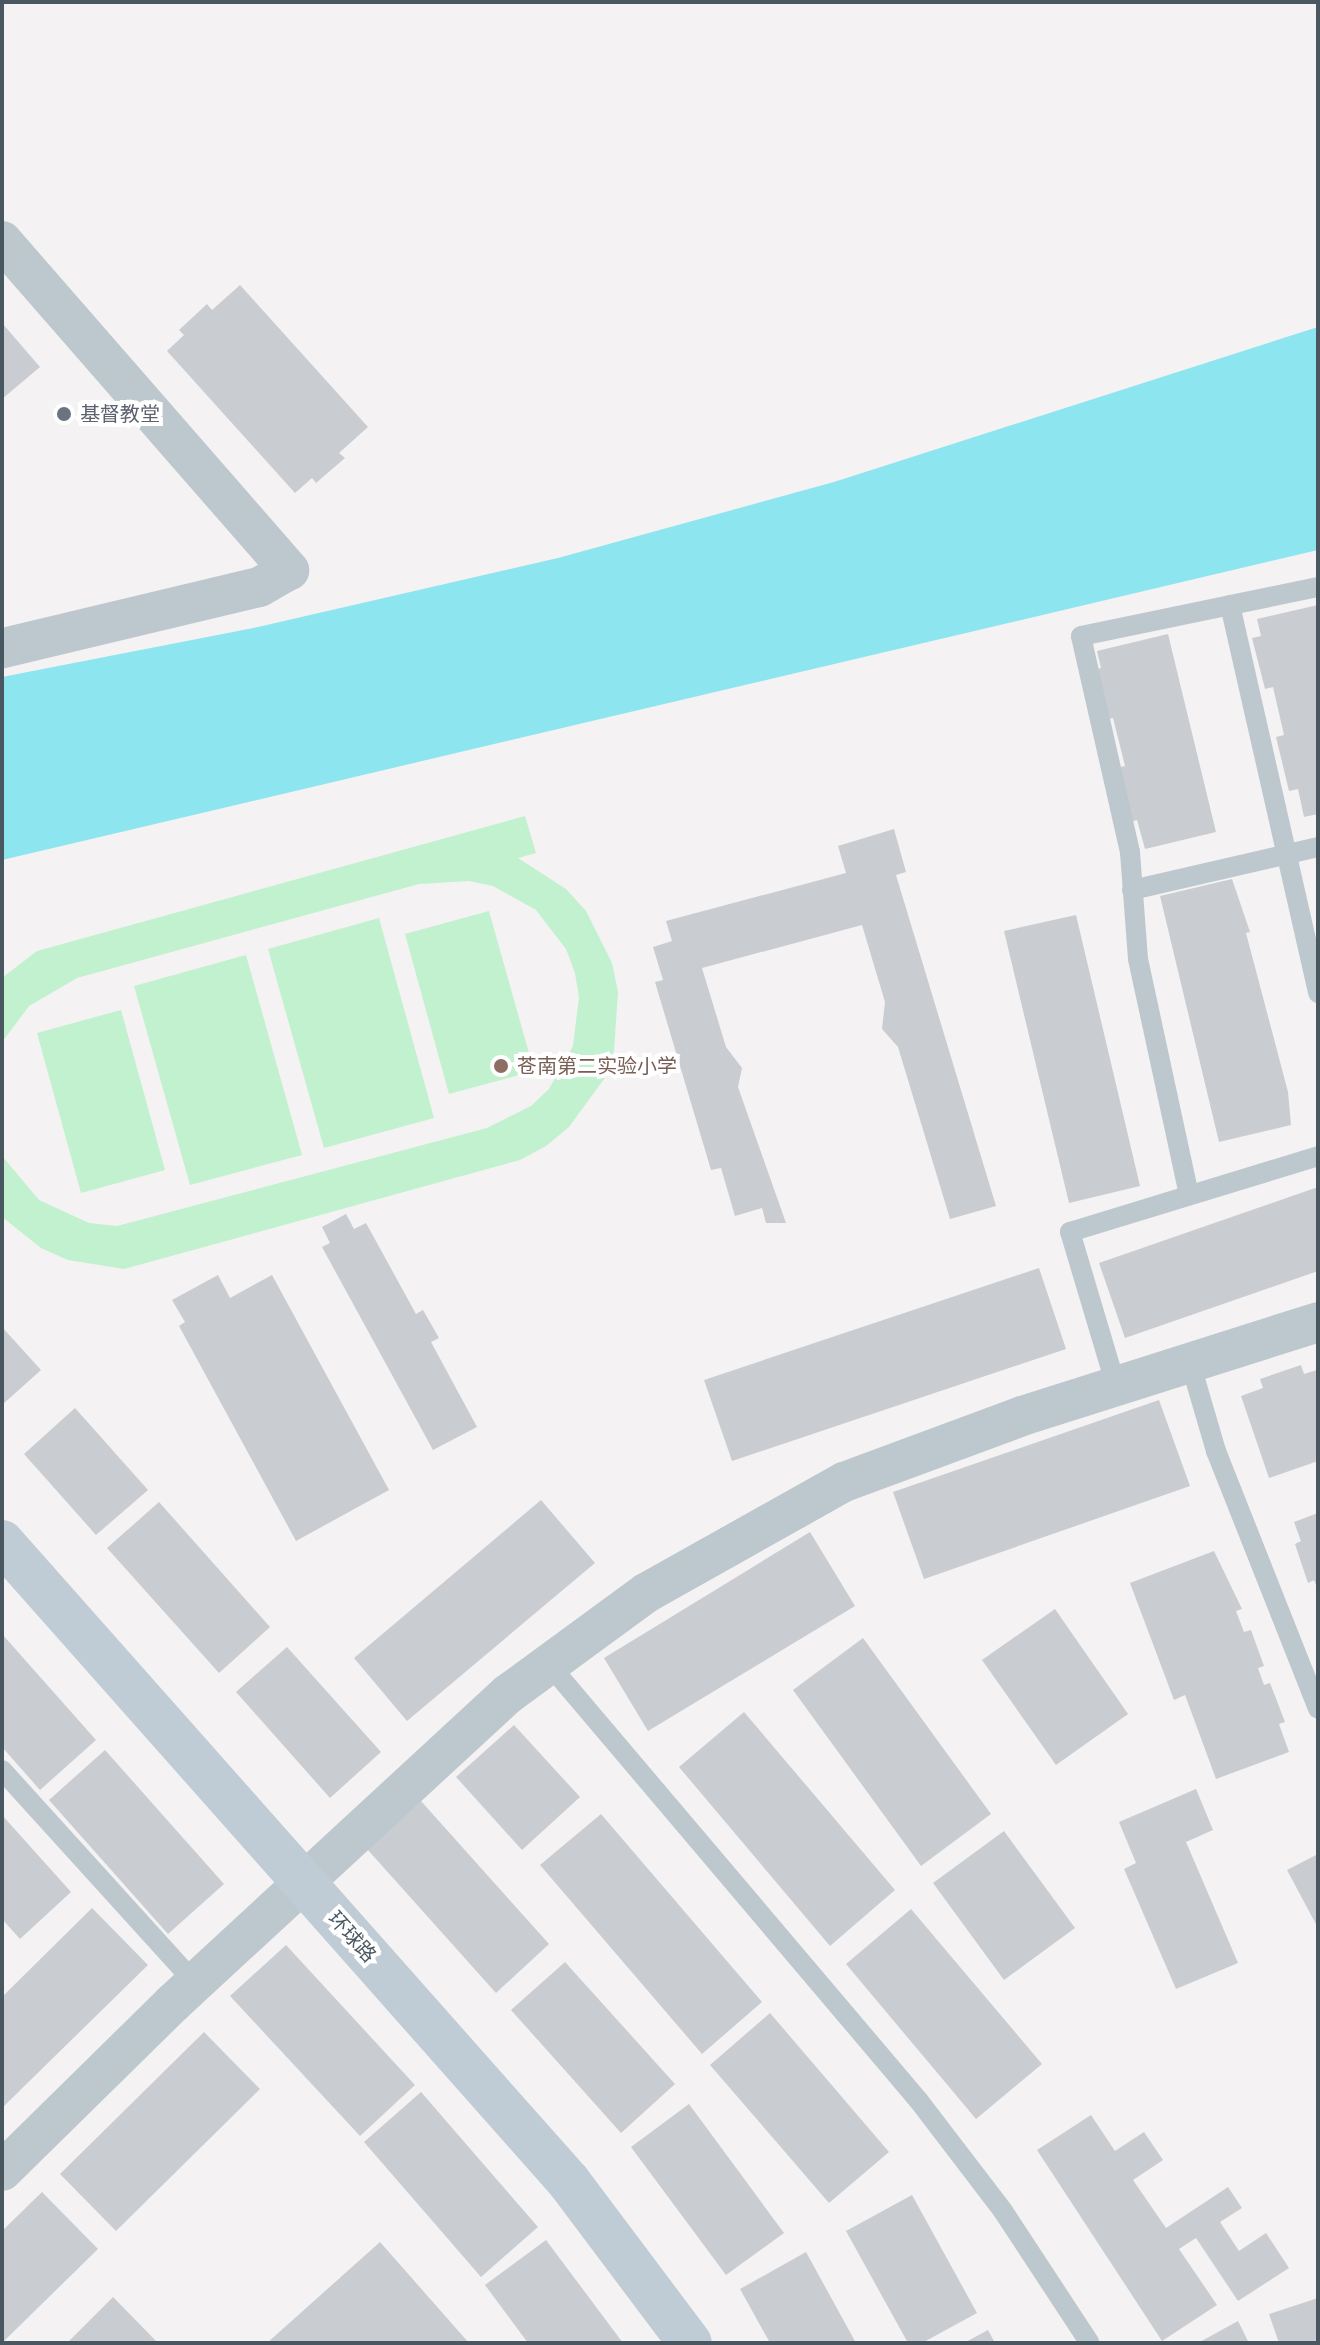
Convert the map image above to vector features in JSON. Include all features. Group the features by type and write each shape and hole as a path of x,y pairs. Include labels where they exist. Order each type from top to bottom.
{"street":[{"path":"2,241 289,570 259,587 2,648"},
{"path":"2,2171 195,1983 547,1662 683,1570 844,1482 1116,1386 1318,1322"},
{"name":"环球路","path":"2,1542 569,2182 690,2343"}],"lane":[{"path":"1189,1195 1138,959 1130,852 1081,636 1318,587"},
{"path":"1230,605 1318,993"},
{"path":"1132,890 1318,847"},
{"path":"1116,1386 1070,1232 1318,1156"},
{"path":"1190,1362 1216,1451 1318,1709"},
{"path":"547,1662 919,2101 1003,2211 1089,2342"},
{"path":"2,1770 195,1983"}],"green space":[{"path":"525,816 536,853 518,858 566,889 586,911 612,963 618,992 614,1051 604,1079 569,1127 546,1146 520,1160 124,1269 68,1260 41,1248 2,1217 2,1156 39,1200 89,1223 117,1226 487,1128 531,1106 549,1089 573,1046 579,997 575,973 566,949 536,910 493,886 469,881 419,884 77,978 29,1006 2,1042 2,978 37,951"},
{"path":"489,911 534,1071 449,1094 405,934"},
{"path":"379,918 434,1118 324,1148 268,949"},
{"path":"246,955 302,1155 190,1185 134,986"},
{"path":"121,1010 165,1170 81,1193 37,1033"}],"water":[{"path":"1318,327 1318,550 2,860 2,677 258,627 558,558 834,482"}],"building":[{"path":"240,285 368,427 339,453 345,458 316,483 312,478 295,493 167,351 184,335 179,330 207,304 212,310"},
{"path":"2,323 40,367 2,399"},
{"path":"1318,605 1318,814 1304,817 1298,789 1289,791 1276,737 1284,735 1273,687 1265,689 1252,638 1261,636 1257,619"},
{"path":"1168,634 1216,832 1145,849 1137,820 1129,822 1116,768 1125,766 1113,718 1104,720 1093,670 1101,668 1097,651"},
{"path":"894,829 906,872 896,875 996,1206 950,1219 898,1047 882,1029 885,1002 862,925 702,968 726,1047 742,1068 738,1087 786,1223 766,1223 762,1208 735,1216 721,1168 711,1170 655,982 663,980 653,947 672,941 666,921 846,873 838,846"},
{"path":"1232,879 1250,932 1246,933 1288,1092 1291,1125 1219,1142 1160,896"},
{"path":"1076,915 1140,1186 1069,1203 1004,931"},
{"path":"1318,1187 1318,1271 1125,1338 1099,1263"},
{"path":"346,1214 354,1229 366,1223 416,1314 423,1310 439,1338 431,1342 477,1427 433,1450 322,1247 330,1243 322,1227"},
{"path":"1039,1268 1066,1349 732,1461 704,1380"},
{"path":"218,1275 230,1298 272,1275 389,1490 296,1541 179,1326 185,1322 172,1300"},
{"path":"2,1327 41,1370 2,1405"},
{"path":"1318,1360 1318,1461 1269,1478 1241,1396 1263,1388 1260,1379 1301,1365 1304,1374 1317,1370"},
{"path":"1159,1400 1190,1486 924,1579 893,1492"},
{"path":"75,1408 148,1490 96,1535 24,1454"},
{"path":"541,1500 595,1563 407,1721 354,1658"},
{"path":"159,1502 270,1627 219,1673 107,1548"},
{"path":"1318,1513 1318,1590 1314,1580 1308,1583 1295,1544 1301,1541 1294,1522"},
{"path":"810,1532 855,1606 648,1731 604,1658"},
{"path":"1214,1551 1242,1609 1236,1611 1244,1632 1251,1630 1264,1666 1258,1668 1264,1685 1270,1683 1285,1722 1279,1724 1289,1752 1216,1779 1185,1695 1174,1700 1130,1583"},
{"path":"1055,1609 1128,1714 1056,1765 982,1660"},
{"path":"2,1634 96,1740 40,1790 2,1747"},
{"path":"863,1638 991,1814 921,1866 793,1690"},
{"path":"287,1647 381,1752 330,1798 236,1692"},
{"path":"744,1712 895,1890 830,1946 679,1767"},
{"path":"514,1725 580,1797 522,1850 456,1777"},
{"path":"105,1750 224,1884 168,1934 49,1800"},
{"path":"1196,1789 1213,1830 1186,1842 1238,1963 1176,1989 1124,1869 1136,1863 1119,1822"},
{"path":"421,1801 549,1944 496,1993 367,1849"},
{"path":"601,1814 762,2002 702,2054 540,1865"},
{"path":"2,1815 71,1892 20,1939 2,1919"},
{"path":"1004,1831 1075,1928 1004,1980 933,1883"},
{"path":"1318,1854 1318,1928 1287,1870"},
{"path":"92,1908 148,1965 2,2108 2,1997"},
{"path":"911,1909 1042,2064 976,2119 846,1964"},
{"path":"286,1945 415,2085 360,2136 230,1996"},
{"path":"565,1962 675,2084 621,2133 511,2010"},
{"path":"770,2013 889,2152 829,2203 710,2065"},
{"path":"204,2032 260,2089 116,2231 60,2174"},
{"path":"421,2092 538,2227 481,2277 364,2142"},
{"path":"689,2104 784,2233 726,2275 631,2147"},
{"path":"1091,2115 1115,2151 1144,2132 1163,2160 1133,2180 1166,2228 1228,2187 1242,2208 1220,2222 1239,2251 1266,2233 1289,2268 1238,2301 1196,2238 1179,2249 1217,2305 1162,2341 1037,2150"},
{"path":"42,2192 98,2249 2,2343 2,2231"},
{"path":"912,2195 977,2313 922,2343 908,2343 846,2231"},
{"path":"546,2240 623,2343 528,2343 485,2285"},
{"path":"380,2242 469,2343 267,2343"},
{"path":"806,2252 856,2343 770,2343 740,2289"},
{"path":"113,2297 158,2343 67,2343"},
{"path":"1318,2298 1318,2343 1279,2343 1269,2314"},
{"path":"1238,2321 1249,2343 1198,2343"},
{"path":"988,2330 995,2343 964,2343"}],"place":[{"name":"基督教堂","path":"64,414"},
{"name":"苍南第二实验小学","path":"501,1066"}]}
